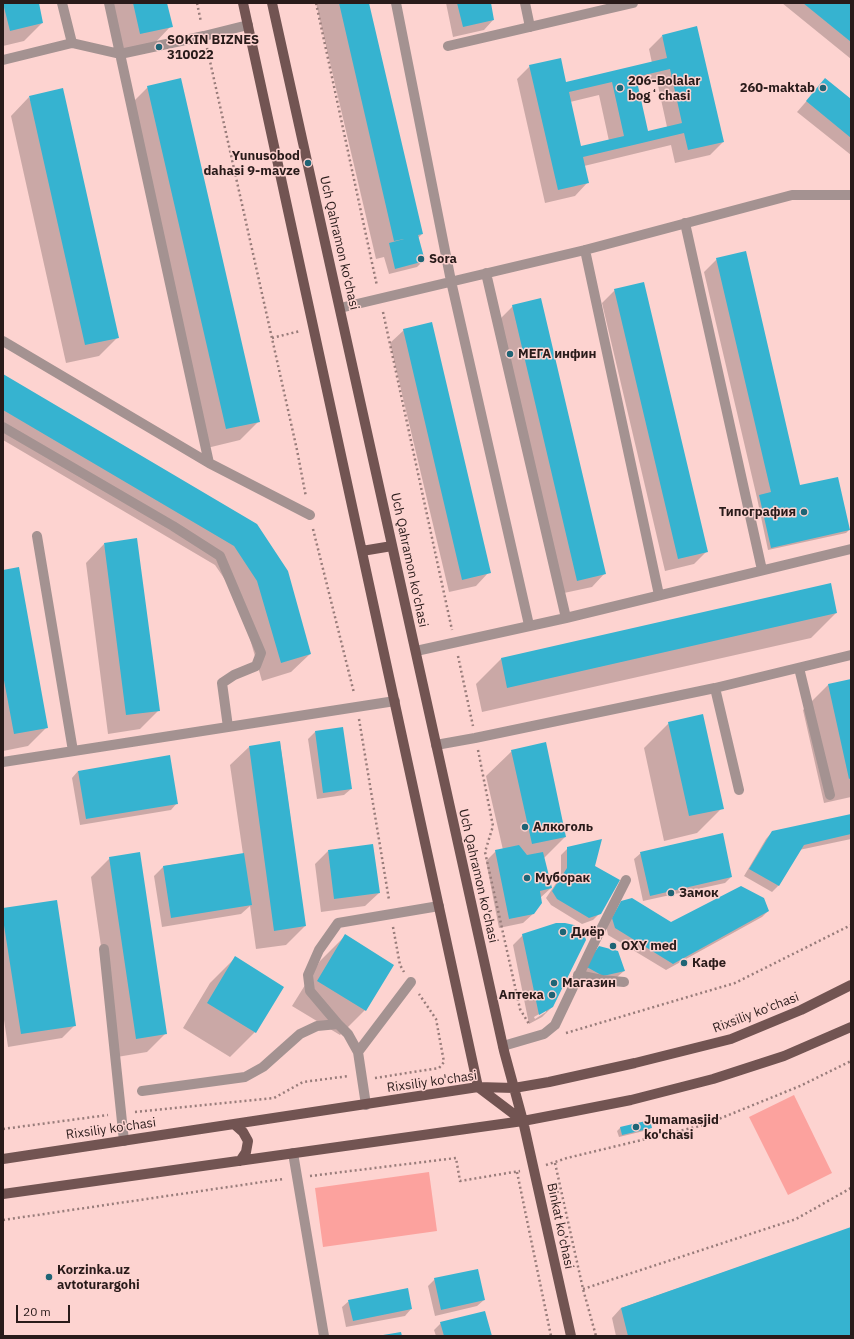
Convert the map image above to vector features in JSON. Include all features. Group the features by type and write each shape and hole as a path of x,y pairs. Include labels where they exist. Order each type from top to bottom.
{"main road":[{"path":"243,3 478,1087 523,1121"},
{"name":"Uch Qahramon ko'chasi","path":"272,3 503,1046 523,1121"},
{"path":"362,551 392,546"},
{"name":"Rixsiliy ko'chasi","path":"3,1159 478,1087 514,1088 549,1082 628,1065 731,1039 801,1010 851,985"},
{"path":"3,1194 523,1121 631,1100 713,1079 784,1056 851,1027"},
{"name":"Binkat ko'chasi","path":"523,1121 571,1336"},
{"path":"234,1124 243,1132 248,1141 246,1152 240,1161"}],"street":[{"path":"62,3 72,43"},
{"path":"110,3 209,463"},
{"path":"396,3 451,281 530,625"},
{"path":"525,3 530,27"},
{"path":"448,46 633,3"},
{"path":"3,60 72,43 120,54 248,25"},
{"path":"340,308 585,250 792,195 851,195"},
{"path":"685,223 762,570"},
{"path":"585,250 659,594"},
{"path":"486,274 566,618"},
{"path":"3,341 209,463 310,515"},
{"path":"3,427 173,526 220,556 261,653 256,666 234,674 222,683 228,727"},
{"path":"37,536 73,751"},
{"path":"416,651 566,618 659,594 851,549"},
{"path":"436,745 715,688 851,655"},
{"path":"799,668 830,795"},
{"path":"715,688 739,790"},
{"path":"3,762 395,701"},
{"path":"503,1046 544,1034 555,1025 578,975 626,880"},
{"path":"366,1104 358,1052 348,1034 310,991 308,975 319,950 338,923 439,906"},
{"path":"104,949 124,1141"},
{"path":"578,975 602,980 624,982"},
{"path":"358,1052 411,982"},
{"path":"142,1091 245,1077 263,1067 300,1034 317,1026 338,1024"},
{"path":"293,1154 324,1336"}],"path":[{"path":"3,1129 121,1113 274,1098 303,1082 341,1076 362,1080 439,1068 444,1062 436,1019 400,965 357,707 310,515 197,3"},
{"path":"316,3 475,738"},
{"path":"272,338 314,328"},
{"path":"3,1220 237,1187 297,1177 456,1158 460,1181 516,1172 555,1163 567,1158 704,1125 800,1086 851,1061"},
{"path":"555,1163 583,1289 596,1336"},
{"path":"516,1172 551,1336"},
{"path":"583,1289 796,1219 851,1188"}],"shaded area":[{"path":"794,1095 832,1173 788,1195 749,1117"},
{"path":"429,1172 437,1231 323,1247 315,1188"}],"building":[{"path":"3,3 39,3 43,23 10,31"},
{"path":"133,3 167,3 173,27 140,34"},
{"path":"339,3 369,3 423,234 418,235 425,261 395,269 389,243 404,239 394,241"},
{"path":"457,3 491,3 494,20 463,27"},
{"path":"803,3 851,3 851,42"},
{"path":"697,26 724,142 688,150 684,133 583,157 589,183 558,190 529,65 561,58 566,82 667,58 662,35","holes":["670,69 682,123 648,131 636,77","612,82 624,136 581,146 569,92"]},
{"path":"181,78 260,422 226,429 147,86"},
{"path":"825,78 851,99 851,138 806,101"},
{"path":"63,88 119,338 85,345 29,96"},
{"path":"746,251 800,485 838,477 850,530 771,548 759,495 771,492 716,258"},
{"path":"644,282 708,552 678,559 614,289"},
{"path":"541,298 606,574 577,581 512,305"},
{"path":"432,322 491,573 462,580 403,329"},
{"path":"3,374 257,524 288,571 311,654 281,663 257,581 234,546 3,410"},
{"path":"137,538 160,711 126,715 104,543"},
{"path":"19,567 48,728 14,734 3,675 3,570"},
{"path":"831,583 837,613 507,688 501,658"},
{"path":"851,679 851,778 849,779 828,684"},
{"path":"703,714 724,809 689,816 668,722"},
{"path":"343,727 352,789 323,793 315,731"},
{"path":"280,741 306,926 274,931 249,746"},
{"path":"546,742 566,837 532,844 511,750"},
{"path":"170,755 178,804 86,819 78,771"},
{"path":"851,814 851,834 804,845 779,886 749,869 772,831"},
{"path":"723,833 732,877 650,896 640,852"},
{"path":"602,839 595,866 620,880 601,914 589,918 557,899 552,891 567,868 567,847"},
{"path":"373,844 380,893 334,899 328,850"},
{"path":"519,845 527,855 543,852 552,888 540,891 542,903 534,914 509,919 495,850"},
{"path":"140,852 167,1034 136,1039 109,857"},
{"path":"244,853 252,905 171,918 163,866"},
{"path":"741,886 764,898 769,911 673,964 615,928 612,918 621,901 632,898 671,922"},
{"path":"57,900 76,1026 21,1034 3,919 3,908"},
{"path":"556,923 574,925 583,931 586,940 553,1007 539,1015 522,934"},
{"path":"345,934 394,965 366,1011 317,981"},
{"path":"599,946 618,951 625,971 603,976 585,966"},
{"path":"235,956 284,987 256,1033 207,1003"},
{"name":"Jumamasjid ko'chasi","path":"650,1120 652,1128 622,1135 620,1127"},
{"path":"851,1227 851,1336 628,1336 621,1308"},
{"path":"478,1269 485,1300 441,1310 434,1278"},
{"path":"408,1288 412,1309 353,1321 348,1300"},
{"path":"485,1311 492,1336 444,1336 440,1322"},
{"path":"401,1332 402,1336 383,1336 383,1335"}],"place":[{"name":"SOKIN BIZNES 310022","path":"159,47"},
{"name":"206-Bolalar bogʻchasi","path":"620,88"},
{"name":"260-maktab","path":"823,88"},
{"name":"Yunusobod dahasi 9-mavze","path":"308,163"},
{"name":"Sora","path":"421,259"},
{"name":"МЕГА инфин","path":"510,354"},
{"name":"Типография","path":"804,512"},
{"name":"Алкоголь","path":"525,827"},
{"name":"Муборак","path":"527,878"},
{"name":"Замок","path":"671,893"},
{"name":"Диёр","path":"563,932"},
{"name":"OXY med","path":"613,946"},
{"name":"Кафе","path":"684,963"},
{"name":"Магазин","path":"554,983"},
{"name":"Аптека","path":"552,995"},
{"name":"Jumamasjid ko'chasi","path":"636,1127"},
{"name":"Korzinka.uz avtoturargohi","path":"49,1277"}]}
